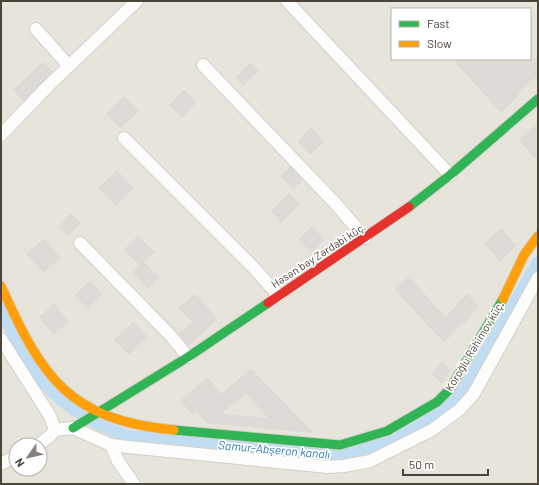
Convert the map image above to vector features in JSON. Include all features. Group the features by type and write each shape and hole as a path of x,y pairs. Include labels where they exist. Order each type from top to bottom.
{"street":[{"path":"1,135 69,66 137,1"},
{"path":"287,1 450,175"},
{"path":"36,29 69,66"},
{"path":"203,65 335,203 365,238"},
{"name":"Həsən bəy Zərdabi küç.","path":"73,428 188,357 278,295 365,238 450,175 538,99"},
{"path":"124,138 254,268 278,295"},
{"name":"Koroğlu Rəhimov küç.","path":"1,286 20,329 47,373 60,387 79,402 97,412 126,424 147,427 340,445 387,431 436,402 450,389 508,291 524,255 538,236"},
{"path":"80,243 170,335 188,357"},
{"name":"Koroğlu Rəhimov küç.","path":"73,428 111,445 328,467 370,461 432,430 459,410 472,395 538,278"},
{"path":"1,339 50,416 55,430"},
{"path":"48,438 55,430 73,428"},
{"path":"111,445 118,461 134,484"}],"shaded area":[{"path":"1,1 538,1 538,484 1,484"}],"building":[{"path":"538,59 538,75 517,93 519,95 501,112 454,60"},
{"path":"43,62 52,72 24,101 14,90"},
{"path":"251,63 258,71 243,85 236,77"},
{"path":"184,90 196,102 182,117 170,105"},
{"path":"124,97 138,111 120,128 107,114"},
{"path":"538,124 538,161 519,140"},
{"path":"311,128 323,142 310,154 298,141"},
{"path":"290,167 302,180 293,189 281,177"},
{"path":"117,171 133,188 116,206 99,188"},
{"path":"289,193 299,204 281,222 272,211"},
{"path":"71,214 80,223 68,235 59,227"},
{"path":"312,227 324,240 312,252 299,240"},
{"path":"501,229 516,245 500,261 485,244"},
{"path":"138,236 154,252 140,265 124,250"},
{"path":"44,239 60,258 43,272 27,254"},
{"path":"143,262 159,277 148,288 133,273"},
{"path":"409,277 445,318 467,294 478,306 464,323 463,322 444,342 395,289"},
{"path":"90,281 102,294 88,308 75,296"},
{"path":"195,294 217,319 188,345 179,334 193,322 179,308"},
{"path":"54,304 68,322 54,334 40,317"},
{"path":"133,322 147,337 129,354 114,340"},
{"path":"442,362 450,370 442,383 432,374"},
{"path":"251,369 312,432 208,423 197,411 192,414 181,400 208,378 221,395","holes":["246,393 270,419 220,414"]}],"waterway":[{"name":"Samur-Abşeron kanalı","path":"1,309 24,357 53,393 88,419 114,431 128,436 326,455 346,453 403,435 438,414 453,401 466,386 538,262"}],"traffic: fast":[{"path":"409,207 450,175 538,99"},
{"path":"174,430 340,445 387,431 437,402 450,389 503,299"},
{"path":"73,428 188,357 268,303"}],"traffic: slow":[{"path":"503,299 524,255 538,236"},
{"path":"1,286 30,345 46,369 63,388 83,404 108,416 138,425 174,430"}],"traffic: jam":[{"path":"268,303 409,207"}]}
